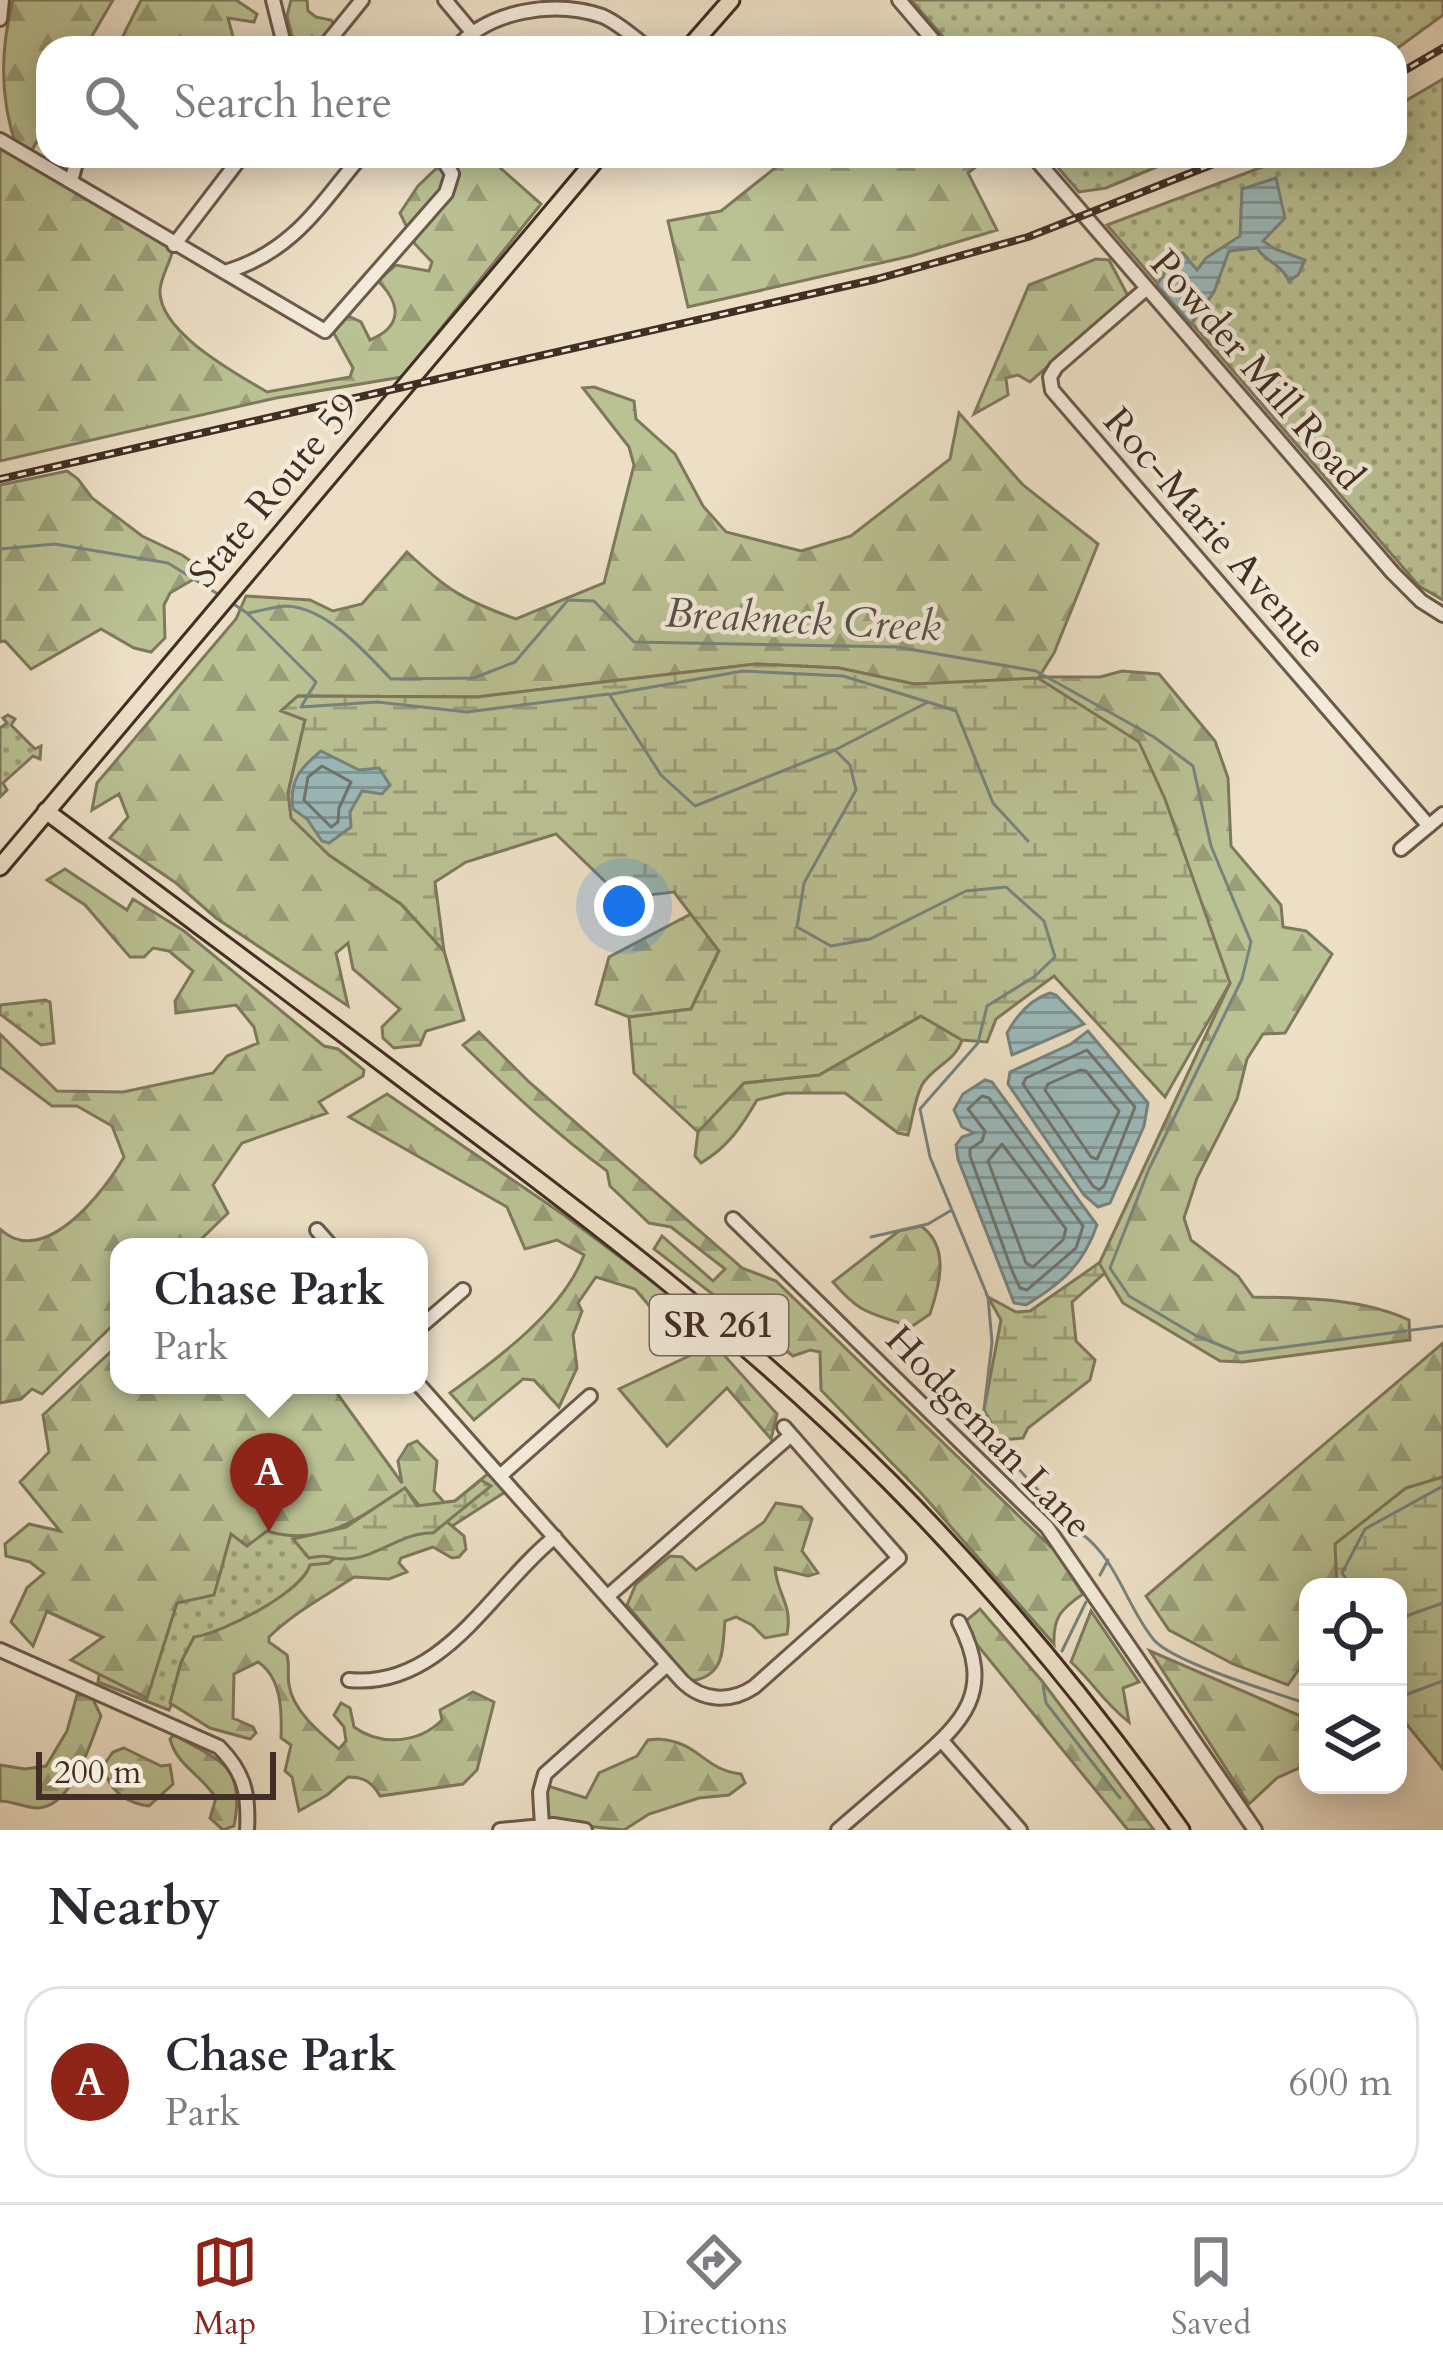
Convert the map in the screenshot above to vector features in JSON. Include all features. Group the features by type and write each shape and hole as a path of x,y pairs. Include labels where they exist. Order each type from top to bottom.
{"main road":[{"path":"700,36 731,0"},
{"name":"State Route 59","path":"0,867 589,168"},
{"name":"SR 261","path":"46,811 580,1211 797,1394 890,1482 996,1596 1069,1682 1181,1830"}],"street":[{"path":"0,19 2,0"},
{"path":"273,0 282,36"},
{"path":"333,36 362,0"},
{"path":"445,0 471,31"},
{"path":"898,0 930,36"},
{"path":"467,36 521,11 560,7 606,17 632,36"},
{"path":"1,138 36,160"},
{"path":"50,168 325,332 446,193 452,174 448,168"},
{"path":"71,181 74,168"},
{"path":"174,245 233,168"},
{"path":"228,271 281,247 351,168"},
{"name":"Powder Mill Road","path":"1044,168 1394,574 1420,601 1443,615"},
{"name":"Roc-Marie Avenue","path":"1147,288 1056,367 1050,377 1052,390 1429,826"},
{"path":"1401,849 1443,814"},
{"name":"Hodgeman Lane","path":"733,1219 1059,1540 1255,1830"},
{"path":"317,1229 324,1238"},
{"path":"428,1320 463,1290"},
{"path":"426,1394 688,1688 701,1694 723,1698 742,1694 899,1558 788,1431 608,1597"},
{"path":"500,1475 590,1396"},
{"path":"349,1680 378,1680 430,1659 498,1598 524,1564 555,1537"},
{"path":"838,1830 942,1741 964,1714 976,1682 974,1656 959,1622"},
{"path":"0,1650 219,1747 245,1785 248,1830"},
{"path":"542,1826 540,1792 545,1774 667,1665"},
{"path":"942,1741 1020,1830"},
{"path":"500,1830 542,1826 585,1830"}],"green space":[{"path":"13,0 113,0 92,36 36,36 36,143 32,150 21,150 36,159 36,168 50,168 174,245 160,290 172,321 219,363 267,392 350,377 353,368 331,328 344,314 361,322 370,340 388,328 394,306 378,281 396,265 429,271 432,262 415,244 400,213 437,168 500,168 541,204 402,377 276,398 0,461 0,140 17,148 7,112 6,38"},
{"path":"141,0 236,0 257,14 254,22 228,18 233,36 123,36"},
{"path":"291,0 307,0 308,11 335,26 328,36 292,36 287,16"},
{"path":"911,0 1443,0 1443,15 1407,41 1407,36 942,36"},
{"path":"1443,79 1443,600 1419,586 1107,225 1260,168 1407,168 1407,100"},
{"path":"775,168 974,168 968,173 997,230 911,256 688,307 668,221 721,211"},
{"path":"1058,168 1154,168 1106,188 1079,192"},
{"path":"1096,259 1109,260 1128,296 1030,382 1018,375 1006,378 1008,395 974,414 1029,285"},
{"path":"594,387 634,401 636,419 675,454 703,506 726,532 801,551 851,536 950,459 959,413 1023,485 1098,544 1054,653 1039,677 1100,677 1122,671 1159,674 1215,741 1228,778 1231,846 1281,905 1283,927 1306,931 1332,954 1285,1033 1263,1034 1247,1059 1237,1099 1197,1178 1184,1218 1191,1240 1238,1276 1253,1297 1372,1307 1409,1320 1410,1340 1220,1361 1123,1303 1099,1264 1230,983 963,684 914,684 839,668 756,664 477,697 298,696 282,710 305,720 288,793 329,855 401,904 444,951 464,1020 426,1031 420,1045 394,1048 383,1038 382,1027 400,1009 353,969 348,943 336,953 348,1006 216,918 176,883 110,838 128,817 119,794 92,810 97,783 236,619 246,596 310,600 333,611 362,604 407,552 457,593 516,619 604,583 634,465 629,447 583,388"},
{"path":"67,471 92,498 142,536 206,572 170,593 164,605 165,638 151,652 101,629 31,669 5,641 0,642 0,485"},
{"path":"756,664 839,668 914,684 1038,678 1139,742 1165,799 1230,983 1165,1097 1054,976 996,1019 987,1042 962,1040 921,1016 819,1075 744,1083 698,1132 634,1073 629,1017 691,1009 719,951 674,892 622,898 556,834 466,862 435,882 444,951 401,904 329,855 291,818 288,793 305,720 281,711 298,696 477,697"},
{"path":"8,715 15,719 11,725 35,749 41,746 40,759 33,756 3,783 7,790 0,797 0,728"},
{"path":"65,869 127,910 133,899 184,931 324,1046 338,1049 364,1070 363,1076 319,1102 327,1113 242,1143 213,1185 228,1213 202,1238 110,1238 110,1328 42,1394 32,1389 21,1399 0,1403 0,1229 17,1239 35,1240 53,1233 88,1206 124,1157 112,1126 77,1106 52,1106 0,1067 0,1034 57,1091 123,1092 213,1073 227,1056 258,1043 254,1027 236,1005 176,1013 175,1001 193,971 169,951 153,948 144,957 130,957 85,905 47,880"},
{"path":"691,914 719,950 691,1009 629,1017 596,1004 609,957"},
{"path":"50,1002 54,1043 41,1045 0,1014 0,1005"},
{"path":"921,1016 962,1040 922,1085 908,1135 898,1133 845,1093 786,1093 757,1100 719,1150 701,1163 695,1156 698,1132 744,1083 819,1075"},
{"path":"479,1032 529,1082 742,1268 776,1281 1054,1550 1083,1594 1060,1615 1054,1644 922,1494 821,1390 820,1352 793,1356 654,1249 662,1236 713,1281 725,1269 671,1227 649,1223 610,1186 607,1171 463,1045"},
{"path":"387,1094 564,1215 669,1294 777,1414 771,1439 727,1388 667,1446 619,1389 691,1355 635,1289 596,1277 578,1303 582,1311 573,1335 577,1368 559,1407 534,1380 523,1379 474,1420 450,1393 545,1314 584,1255 557,1240 525,1249 507,1207 349,1117"},
{"path":"921,1226 936,1244 939,1279 930,1314 911,1327 860,1308 833,1282 899,1231"},
{"path":"1099,1263 1105,1273 1072,1302 1076,1341 1095,1360 1090,1380 1028,1428 1023,1438 1001,1440 984,1410 1001,1320 988,1297 1016,1312 1030,1311"},
{"path":"1443,1343 1443,1477 1406,1488 1336,1544 1337,1578 1299,1578 1299,1669 1288,1685 1233,1664 1169,1630 1146,1596"},
{"path":"110,1352 110,1394 338,1394 402,1483 398,1461 408,1445 417,1441 437,1461 434,1491 443,1501 446,1521 464,1536 466,1549 452,1558 433,1547 401,1558 399,1563 407,1572 389,1579 354,1577 289,1619 269,1642 287,1655 296,1704 339,1749 346,1741 344,1727 334,1715 341,1703 350,1708 354,1727 375,1737 399,1740 432,1728 442,1720 440,1710 473,1692 494,1702 477,1770 463,1784 380,1796 367,1781 348,1777 299,1811 292,1777 285,1771 291,1745 281,1738 279,1696 272,1677 258,1662 234,1674 233,1718 253,1727 256,1733 250,1739 210,1728 170,1703 181,1662 194,1637 260,1610 293,1587 310,1565 329,1563 353,1543 427,1515 405,1488 357,1519 323,1533 306,1536 267,1531 247,1546 231,1534 214,1595 177,1603 147,1698 71,1660 103,1637 47,1611 33,1646 11,1622 27,1588 44,1573 30,1562 6,1556 5,1544 29,1524 60,1531 20,1482 49,1452 43,1415"},
{"path":"317,1394 337,1394 417,1506 455,1501 490,1472 505,1492 435,1537 414,1537 194,1657 169,1710 98,1682 104,1638 46,1611 27,1588 76,1548"},
{"path":"1443,1477 1443,1769 1407,1725 1407,1578 1337,1578 1335,1544 1406,1488"},
{"path":"481,1480 491,1486 433,1533 411,1536 370,1554 309,1558 293,1539 346,1527 405,1488 417,1506 455,1501"},
{"path":"776,1503 801,1507 812,1519 802,1551 818,1573 808,1576 775,1568 788,1615 787,1634 765,1638 736,1617 725,1621 716,1667 691,1681 627,1605 636,1584 670,1556 682,1557 696,1570 764,1522"},
{"path":"980,1609 1042,1681 1154,1830 1128,1830 961,1625"},
{"path":"1091,1611 1139,1682 1123,1688 1129,1722 1071,1662"},
{"path":"1150,1651 1299,1715 1299,1768 1277,1778 1249,1804"},
{"path":"77,1695 91,1695 101,1716 70,1785 50,1805 38,1808 0,1801 0,1765 46,1766 67,1731"},
{"path":"174,1735 226,1767 236,1790 234,1826 223,1830 210,1818 216,1798 178,1756 170,1739"},
{"path":"648,1740 683,1745 717,1767 741,1774 745,1783 729,1795 699,1798 649,1814 624,1830 547,1822 540,1800 548,1786 586,1798 599,1773 637,1756"},
{"path":"124,1748 161,1766 170,1765 173,1784 149,1806 119,1794 109,1782 103,1766 113,1752"}],"water":[{"path":"1276,178 1285,218 1263,241 1305,260 1298,275 1289,281 1257,248 1229,251 1214,292 1191,324 1157,285 1174,256 1183,253 1197,270 1206,258 1240,236 1242,189"},
{"path":"321,751 359,770 379,768 390,785 382,794 362,791 350,812 351,827 329,843 293,809 298,776"},
{"path":"1050,993 1084,1024 1012,1055 1007,1033 1011,1026 1031,1004"},
{"path":"1088,1031 1148,1103 1144,1126 1110,1203 1098,1207 1084,1195 1008,1084 1010,1072"},
{"path":"985,1080 992,1082 1097,1225 1070,1272 1026,1305 1014,1303 958,1159 956,1145 974,1133 962,1127 954,1110 963,1094"}],"waterway":[{"name":"Breakneck Creek","path":"0,549 55,544 168,563 221,596"},
{"name":"Breakneck Creek","path":"248,613 287,606 316,614 344,633 391,679 474,678 515,662 568,600 594,601 634,642 897,647 1036,671 1154,737 1193,766 1211,846 1251,942 1242,979 1149,1169 1110,1268 1129,1296 1195,1335 1239,1353 1443,1326"},
{"path":"229,601 316,682 301,707 377,702 467,712 609,694 661,775 695,806 835,750 850,765 856,790 804,883 797,927 831,946 870,939 966,891 1006,887 1044,921 1055,957 1034,977 987,1006 978,1043 920,1109 930,1157 988,1297 992,1342 984,1410 993,1441 1068,1523"},
{"path":"612,694 743,671 843,676 928,702"},
{"path":"835,750 928,702 956,711 993,803 1028,841"},
{"path":"871,1237 928,1224 950,1211"},
{"path":"1346,1578 1342,1573 1365,1529 1443,1486"},
{"path":"1082,1534 1104,1557 1144,1627 1165,1649 1299,1701"},
{"path":"1100,1575 1108,1560"},
{"path":"1062,1651 1086,1602"},
{"path":"1407,1616 1443,1603"},
{"path":"1407,1694 1443,1681"},
{"path":"1043,1685 1046,1703 1120,1798"}],"railway":[{"path":"1407,69 1443,48"},
{"path":"0,479 877,279 1028,237 1203,168"}],"place":[{"name":"Chase Park","path":"269,1532"}]}
